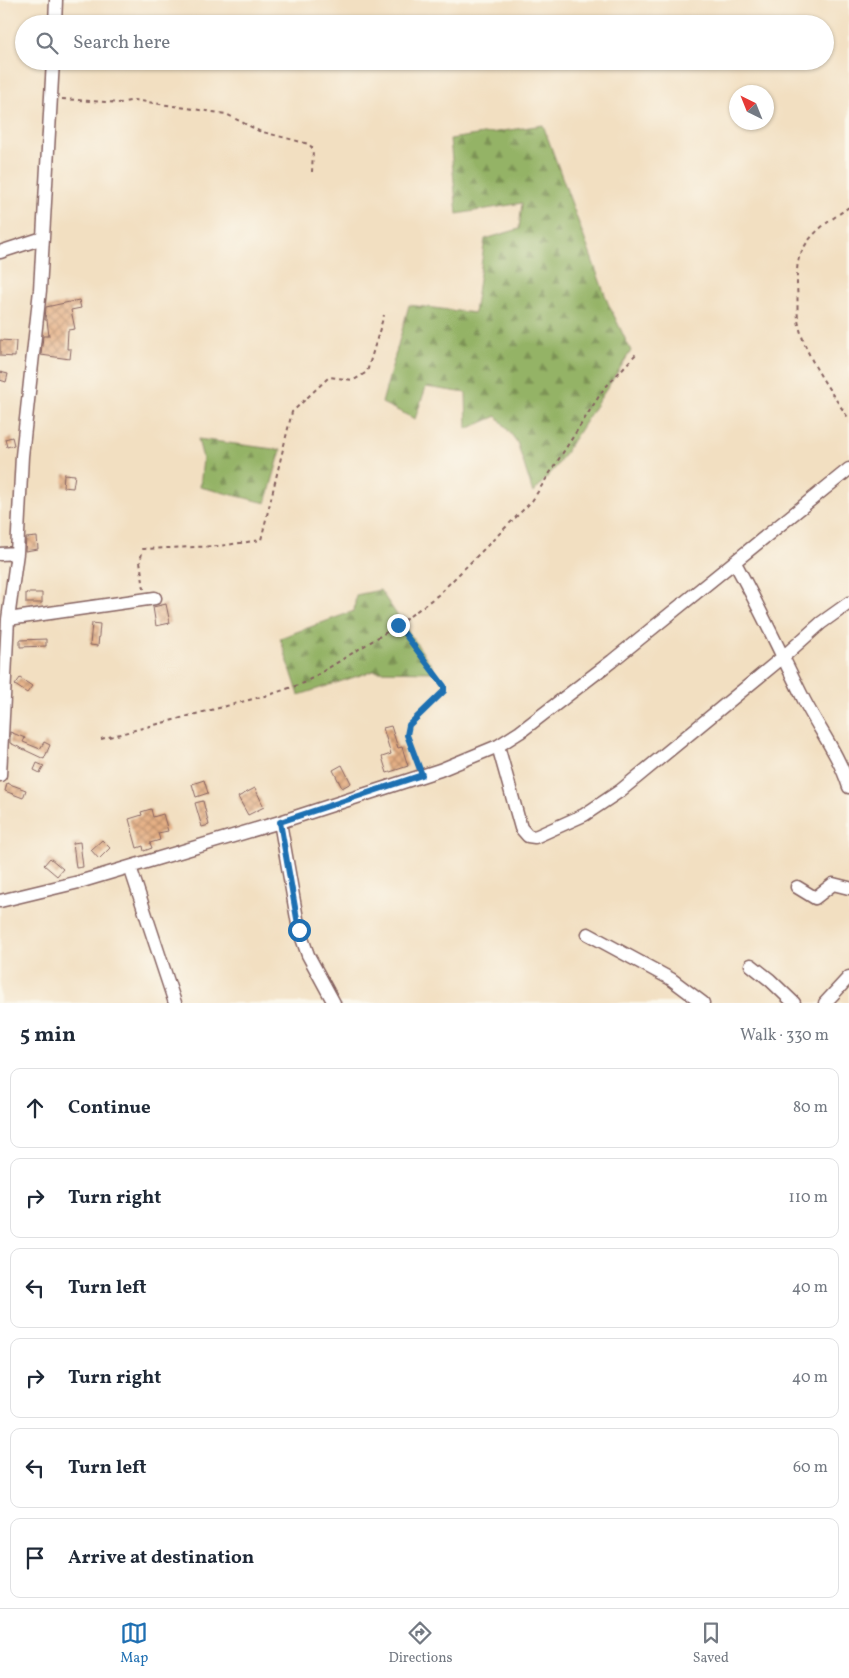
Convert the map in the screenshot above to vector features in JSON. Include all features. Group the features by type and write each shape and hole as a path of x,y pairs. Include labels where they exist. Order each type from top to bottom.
{"street":[{"path":"55,15 56,0"},
{"path":"0,775 8,619 17,553 22,456 40,290 53,70"},
{"path":"0,252 43,238"},
{"path":"0,901 79,882 280,822 422,775 498,746 520,732 735,563 849,470"},
{"path":"0,554 17,553"},
{"path":"735,563 804,701 839,761 849,787"},
{"path":"8,619 150,599"},
{"path":"498,746 521,828 528,836 536,837 584,815 620,791 783,657 821,623 849,603"},
{"path":"280,822 299,930 308,955 334,1003"},
{"path":"130,867 175,1003"},
{"path":"797,887 815,898 833,884 849,888"},
{"path":"588,934 671,979 703,1003"},
{"path":"750,965 770,980 794,1003"},
{"path":"825,1003 849,977"}],"path":[{"path":"52,98 120,102 134,100 226,114 259,131 309,144 313,149 312,172"},
{"path":"849,207 813,235 802,251 798,262 797,289 799,325 808,349 818,370 849,419"},
{"path":"150,599 140,561 144,549 219,546 261,540 292,412 329,378 354,380 367,372 384,315"},
{"path":"101,739 272,694 304,683 398,625 438,594 532,501 603,390 636,354"},
{"path":"398,625 444,686 444,691 409,725 407,735 422,775"}],"green space":[{"path":"543,125 608,303 631,351 556,467 533,493 517,442 497,416 467,429 466,393 426,387 415,419 382,403 409,305 474,313 485,239 519,229 522,203 457,214 450,139"},
{"path":"198,439 281,450 266,503 200,487 203,459"},
{"path":"380,590 436,672 373,671 299,695 280,638 354,611 356,595"}],"building":[{"path":"79,300 81,308 71,310 75,329 68,330 67,349 71,349 70,359 41,355 43,336 49,336 47,320 45,320 46,307"},
{"path":"0,340 16,341 15,357 0,356"},
{"path":"0,372 8,374 6,382 0,380"},
{"path":"12,437 14,445 7,447 5,439"},
{"path":"64,474 75,475 73,488 63,487"},
{"path":"37,537 38,549 25,551 26,538"},
{"path":"26,593 42,593 42,603 26,603"},
{"path":"166,604 170,623 156,626 153,607"},
{"path":"92,623 100,624 98,646 90,645"},
{"path":"46,639 46,646 20,647 20,640"},
{"path":"20,678 32,686 27,693 15,685"},
{"path":"391,726 398,748 402,747 408,766 387,773 382,757 391,754 383,728"},
{"path":"10,732 25,738 23,742 40,749 44,742 50,745 44,759 10,743"},
{"path":"37,763 44,766 40,773 34,770"},
{"path":"342,765 351,783 342,788 333,770"},
{"path":"204,780 208,793 196,797 192,784"},
{"path":"7,783 26,790 23,798 5,791"},
{"path":"255,788 264,807 248,815 238,797"},
{"path":"203,801 209,825 202,827 195,803"},
{"path":"151,809 153,817 163,814 168,831 158,833 160,840 150,843 152,848 144,851 143,846 137,848 129,819 142,815 141,812"},
{"path":"102,840 110,848 99,859 91,850"},
{"path":"80,842 83,867 76,868 73,843"},
{"path":"50,858 63,869 57,876 44,865"}],"route":[{"path":"299,930 280,822 422,775 407,735 409,725 444,691 444,686 398,625"}]}
